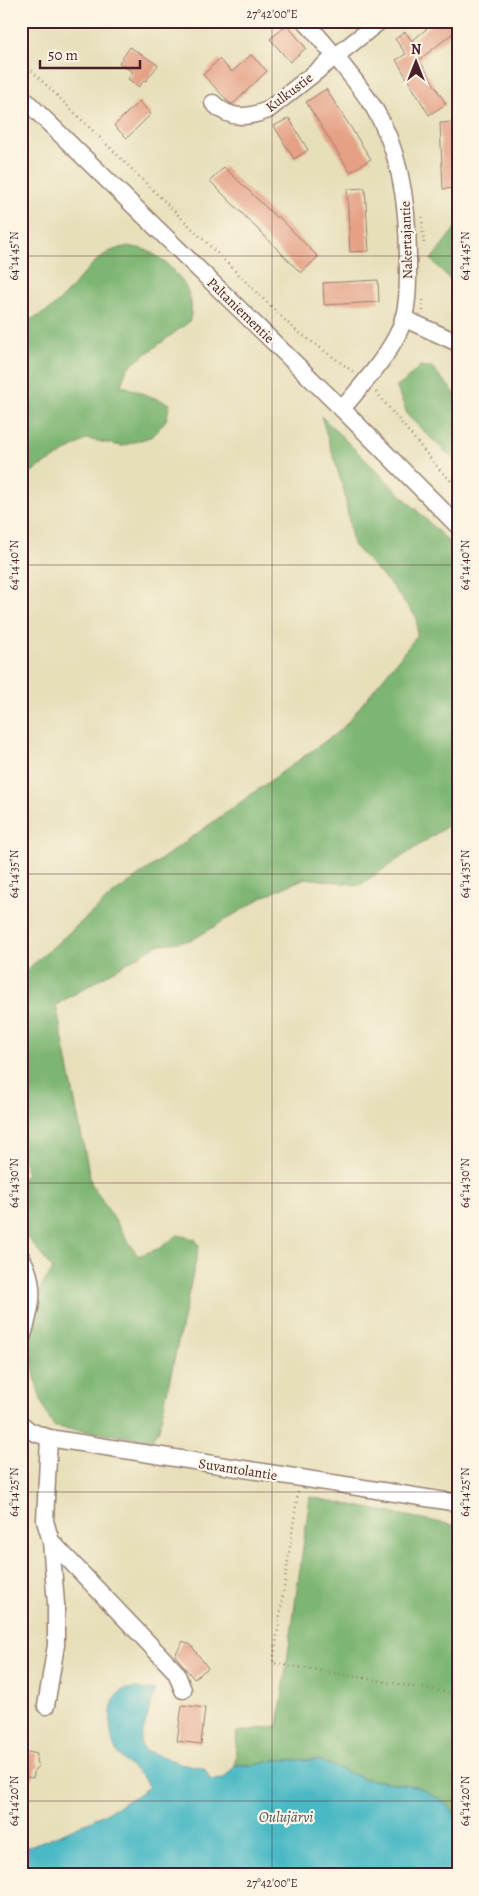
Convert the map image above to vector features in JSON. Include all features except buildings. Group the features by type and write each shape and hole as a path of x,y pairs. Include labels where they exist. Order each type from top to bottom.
{"street":[{"name":"Nakertajantie","path":"305,21 374,109 396,159 403,187 408,221 408,271 403,318 394,341 342,409"},
{"name":"Kulkustie","path":"214,104 234,116 250,117 268,110 380,21"},
{"name":"Paltaniementie","path":"21,96 342,409 458,526"},
{"path":"403,318 458,343"},
{"path":"21,1257 33,1288 30,1313 21,1341"},
{"name":"Suvantolantie","path":"22,1425 30,1431 49,1438 458,1503"},
{"path":"46,1706 56,1645 56,1604 51,1540 46,1521 49,1438"},
{"path":"51,1540 176,1672 183,1690"}],"path":[{"path":"21,60 294,329 365,381 440,470 458,488"},
{"path":"300,1478 272,1663 458,1694"}],"green space":[{"path":"458,224 458,293 455,284 431,260"},
{"path":"128,246 148,251 167,264 182,281 191,301 189,322 127,368 121,385 170,404 166,420 153,436 122,446 87,439 21,478 21,322 49,310 97,260 111,251"},
{"path":"420,366 432,367 458,397 458,464 408,416 396,386 403,383"},
{"path":"321,416 458,551 458,775 454,794 458,802 458,819 360,885 305,878 263,897 192,940 157,945 56,1005 91,1183 138,1256 160,1248 178,1235 195,1239 199,1246 159,1429 151,1440 55,1427 49,1418 39,1393 35,1379 32,1350 33,1327 40,1301 41,1286 53,1270 21,1229 21,1178 27,1175 21,1149 21,975 113,894 342,729 417,636 417,618 391,585 353,545 344,491"},
{"path":"310,1497 458,1526 458,1818 445,1802 416,1786 364,1779 318,1760 275,1760 256,1765 235,1765 237,1732 278,1726"}],"water":[{"name":"Oulujärvi","path":"137,1688 155,1691 140,1742 144,1750 180,1763 204,1768 211,1780 223,1779 235,1765 256,1765 275,1760 318,1760 364,1779 416,1786 445,1802 458,1818 458,1875 21,1875 21,1849 87,1822 119,1806 149,1787 141,1776 121,1758 114,1746 111,1734 110,1718 115,1698 123,1690"}]}
